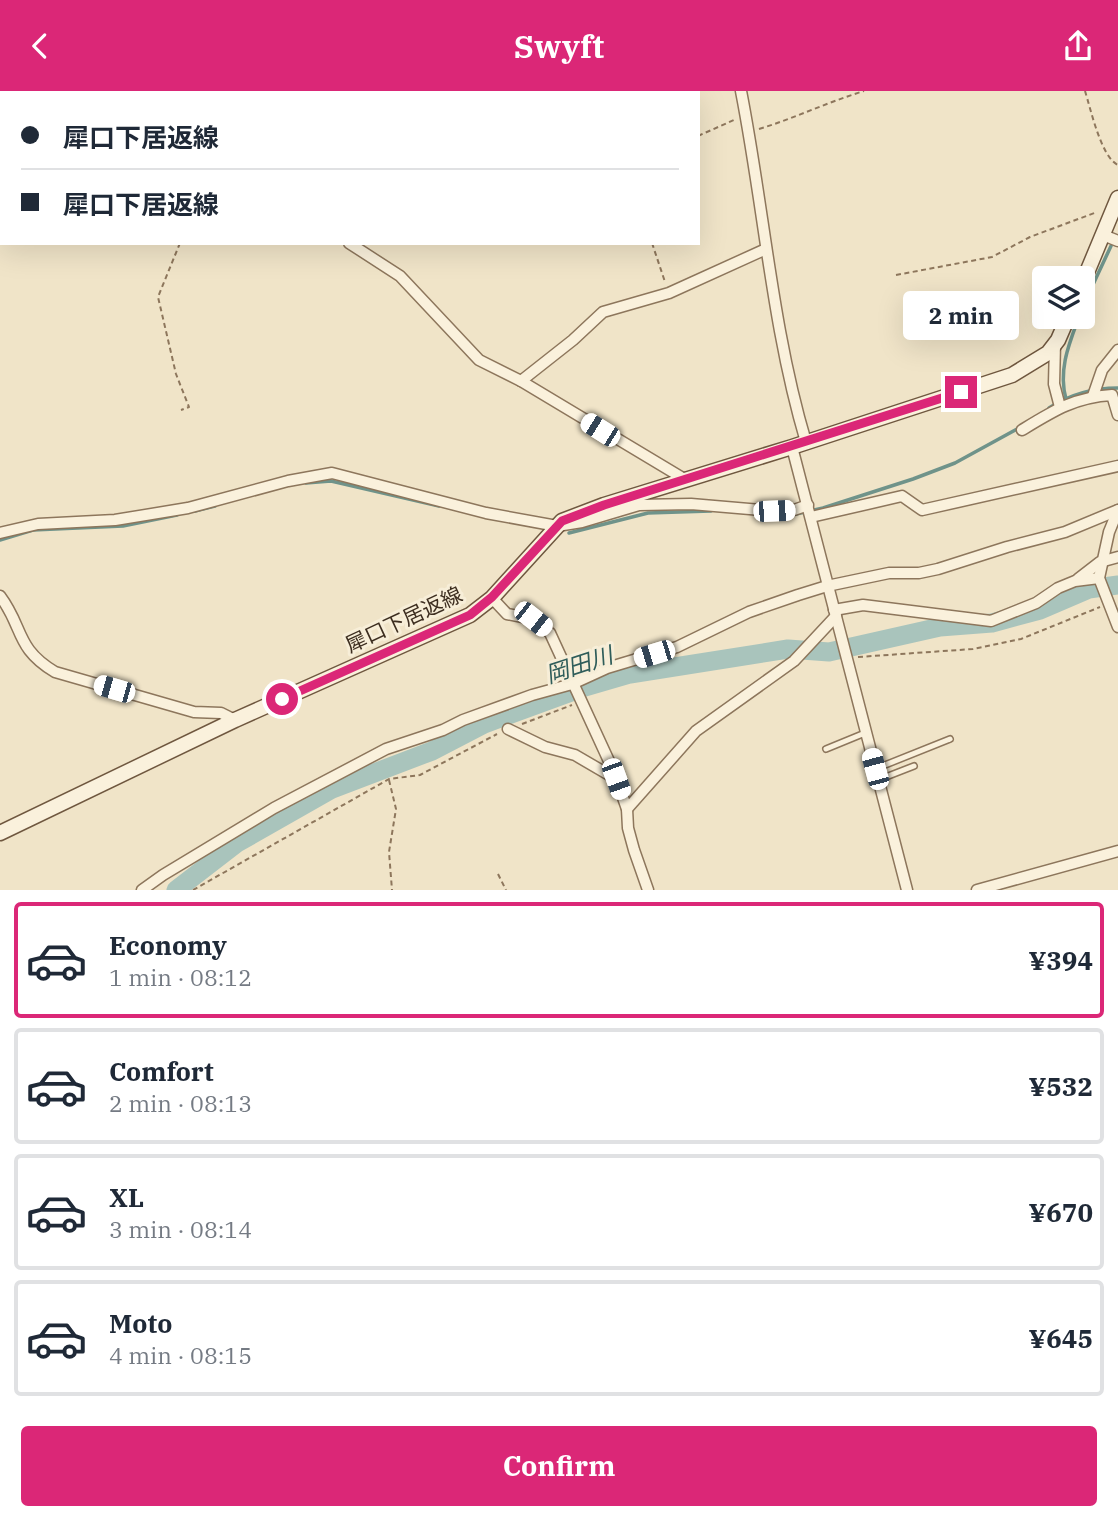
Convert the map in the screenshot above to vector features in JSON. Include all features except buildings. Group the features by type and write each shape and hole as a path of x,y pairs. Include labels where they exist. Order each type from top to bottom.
{"main road":[{"path":"1089,266 1116,204"},
{"name":"犀口下居返線","path":"0,833 234,720 470,615 492,597 562,521 604,505 1012,375 1048,353 1062,329"}],"street":[{"path":"741,91 808,505 907,890"},
{"path":"1102,235 1118,241"},
{"path":"352,245 400,276 479,359 521,381 686,480"},
{"path":"521,381 573,340 603,311 669,293 766,250"},
{"path":"1055,344 1054,384 1059,403"},
{"path":"1095,391 1110,358 1118,350"},
{"path":"1022,430 1059,403 1095,391 1112,395 1118,415"},
{"path":"811,517 902,496 922,510 1118,466"},
{"path":"0,533 38,524 115,520 188,508 288,481 332,473 486,513 557,526 582,522 639,505 691,504 774,511 794,510 808,505"},
{"path":"1118,510 1109,532 1099,578 1118,627"},
{"path":"142,890 264,813 386,749 531,695 572,684 607,668 677,646 748,613 827,586 889,573 919,573 939,569 1065,532 1118,510"},
{"path":"627,809 696,731 794,661 814,641 835,613 863,605 991,621 1036,603 1058,588 1075,581 1104,560 1118,557"},
{"path":"1075,581 1099,578"},
{"path":"0,596 26,649 39,662 55,672 194,712 221,713 234,720"},
{"path":"492,597 507,614 533,619 550,633 616,779 627,809 628,828 634,850 648,890"},
{"path":"508,729 545,747 575,755 616,779"},
{"path":"977,890 1118,851"}],"lane":[{"path":"826,749 866,733"},
{"path":"875,769 950,739"},
{"path":"878,780 914,766"}],"path":[{"path":"748,132 792,119 824,103 864,91"},
{"path":"1085,91 1105,151 1110,161 1118,165"},
{"path":"700,136 745,115"},
{"path":"896,275 992,257 1030,237 1116,204"},
{"path":"179,245 158,297 176,374 189,407 180,411"},
{"path":"653,245 669,293"},
{"path":"846,657 973,649 1021,639 1109,602"},
{"path":"193,890 389,779 420,775 508,729 579,701"},
{"path":"389,779 396,809 389,852 392,890"},
{"path":"498,874 506,890"}],"waterway":[{"path":"1095,280 1111,246"},
{"path":"1066,399 1064,367 1075,329"},
{"path":"1049,408 1082,393 1118,388"},
{"path":"778,516 823,508 913,479 955,463 1019,428"},
{"path":"306,483 331,481 439,506"},
{"path":"195,511 215,506"},
{"path":"569,533 648,513 711,511"},
{"path":"0,540 33,530 123,526 177,515"},
{"name":"岡田川","path":"176,890 237,843 332,789 432,751 484,724 582,688 630,674 788,649 829,652 940,627 992,623 1040,610 1089,589 1118,585"}],"route":[{"path":"282,699 470,615 492,597 562,521 604,505 961,392"}]}
